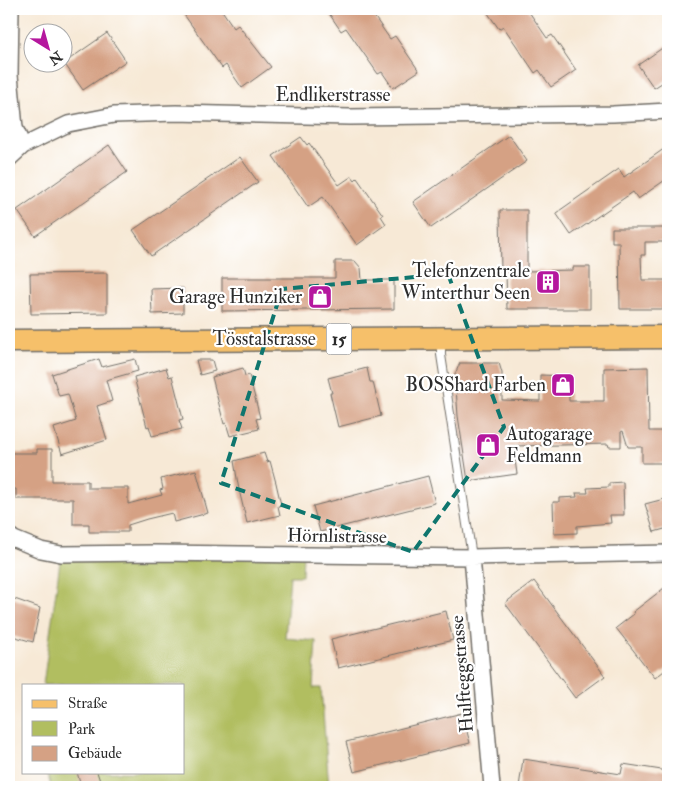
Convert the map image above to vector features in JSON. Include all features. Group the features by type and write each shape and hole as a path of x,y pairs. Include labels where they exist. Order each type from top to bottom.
{"main road":[{"name":"Tösstalstrasse","path":"9,341 668,337"}],"street":[{"path":"11,9 11,84 15,128 24,146"},
{"name":"Endlikerstrasse","path":"9,159 24,146 68,124 101,117 132,114 176,113 350,117 613,114 668,111"},
{"name":"Hörnlistrasse","path":"9,535 41,550 61,554 155,553 472,557 668,553"},
{"name":"Hulfteggstrasse","path":"472,557 492,787"}],"lane":[{"path":"441,339 441,355 472,557"}],"highlighted area":[{"path":"448,274 504,427 413,552 221,483 282,289"}],"green space":[{"path":"61,554 303,555 302,576 290,576 285,638 316,641 313,688 321,688 329,787 51,787 48,774 185,774 185,684 43,684"}],"building":[{"path":"180,9 221,9 234,28 238,25 271,67 242,88 226,65 222,68"},
{"path":"326,9 369,9 390,39 395,36 419,71 393,88 382,72 378,74 346,28 341,31"},
{"path":"485,9 527,9 547,38 552,35 576,70 551,87 539,70 535,73 503,26 499,29"},
{"path":"107,33 126,61 83,90 70,72 72,72 72,57"},
{"path":"668,44 668,79 654,88 638,65"},
{"path":"509,135 527,161 431,228 413,202"},
{"path":"301,137 307,145 309,143 339,185 352,176 355,180 357,178 383,215 381,216 386,224 357,245 323,197 308,207 273,156"},
{"path":"109,145 127,172 35,236 17,210"},
{"path":"668,146 668,178 638,199 633,192 571,235 556,213 619,169 624,177"},
{"path":"240,157 258,182 151,256 133,230"},
{"name":"Telefonzentrale Winterthur Seen","path":"500,210 527,210 527,271 573,270 573,267 590,267 590,309 507,309 506,273 501,273"},
{"path":"612,228 668,228 668,242 645,242 645,255 641,255 642,280 668,280 668,309 620,309 619,242 612,242"},
{"path":"335,261 355,261 361,268 362,280 394,280 394,309 222,311 222,278 335,278"},
{"path":"107,273 107,313 31,314 30,274"},
{"path":"183,288 183,313 152,314 151,289"},
{"path":"99,359 102,367 135,359 138,371 106,380 112,401 97,406 107,440 62,454 54,428 76,421 68,394 59,396 52,374"},
{"path":"196,360 212,360 215,371 200,375"},
{"path":"460,363 499,363 502,373 502,400 540,401 540,375 569,376 569,401 604,401 604,368 648,367 649,431 668,431 668,463 642,463 642,447 628,447 623,431 621,432 621,447 609,447 608,444 513,446 517,474 468,481 458,416 455,374"},
{"path":"166,368 169,377 172,376 183,419 179,420 182,429 152,436 149,426 147,427 134,377"},
{"path":"243,368 245,376 249,375 260,418 256,419 259,429 230,436 226,423 224,424 212,377"},
{"path":"367,368 370,382 373,382 381,416 338,427 328,378"},
{"path":"37,449 52,449 52,481 88,481 88,488 128,488 128,504 162,495 160,490 163,489 161,479 196,470 208,513 174,522 172,513 128,525 128,532 89,532 89,524 73,524 73,499 16,499 16,489 9,489 9,453 37,453"},
{"path":"264,453 267,462 270,461 276,483 281,505 278,506 280,515 247,523 234,461"},
{"path":"428,476 435,503 320,532 313,506"},
{"path":"623,482 624,515 610,515 611,523 577,526 577,533 554,534 553,502 559,502 559,498 577,497 576,493 588,493 587,488 609,487 609,483"},
{"path":"668,498 668,528 654,532 645,504"},
{"path":"534,581 605,676 575,698 505,603"},
{"path":"668,585 668,668 655,678 616,628"},
{"path":"9,597 40,608 33,642 9,635"},
{"path":"446,611 453,640 338,668 331,639"},
{"path":"462,713 470,743 354,772 346,742"},
{"path":"523,759 621,774 623,764 668,771 668,787 519,787"},
{"path":"78,774 98,774 102,787 81,787"}],"place":[{"name":"Telefonzentrale Winterthur Seen","path":"548,282"},
{"name":"Garage Hunziker","path":"320,297"},
{"name":"BOSShard Farben","path":"563,385"},
{"name":"Autogarage Feldmann","path":"488,445"}]}
